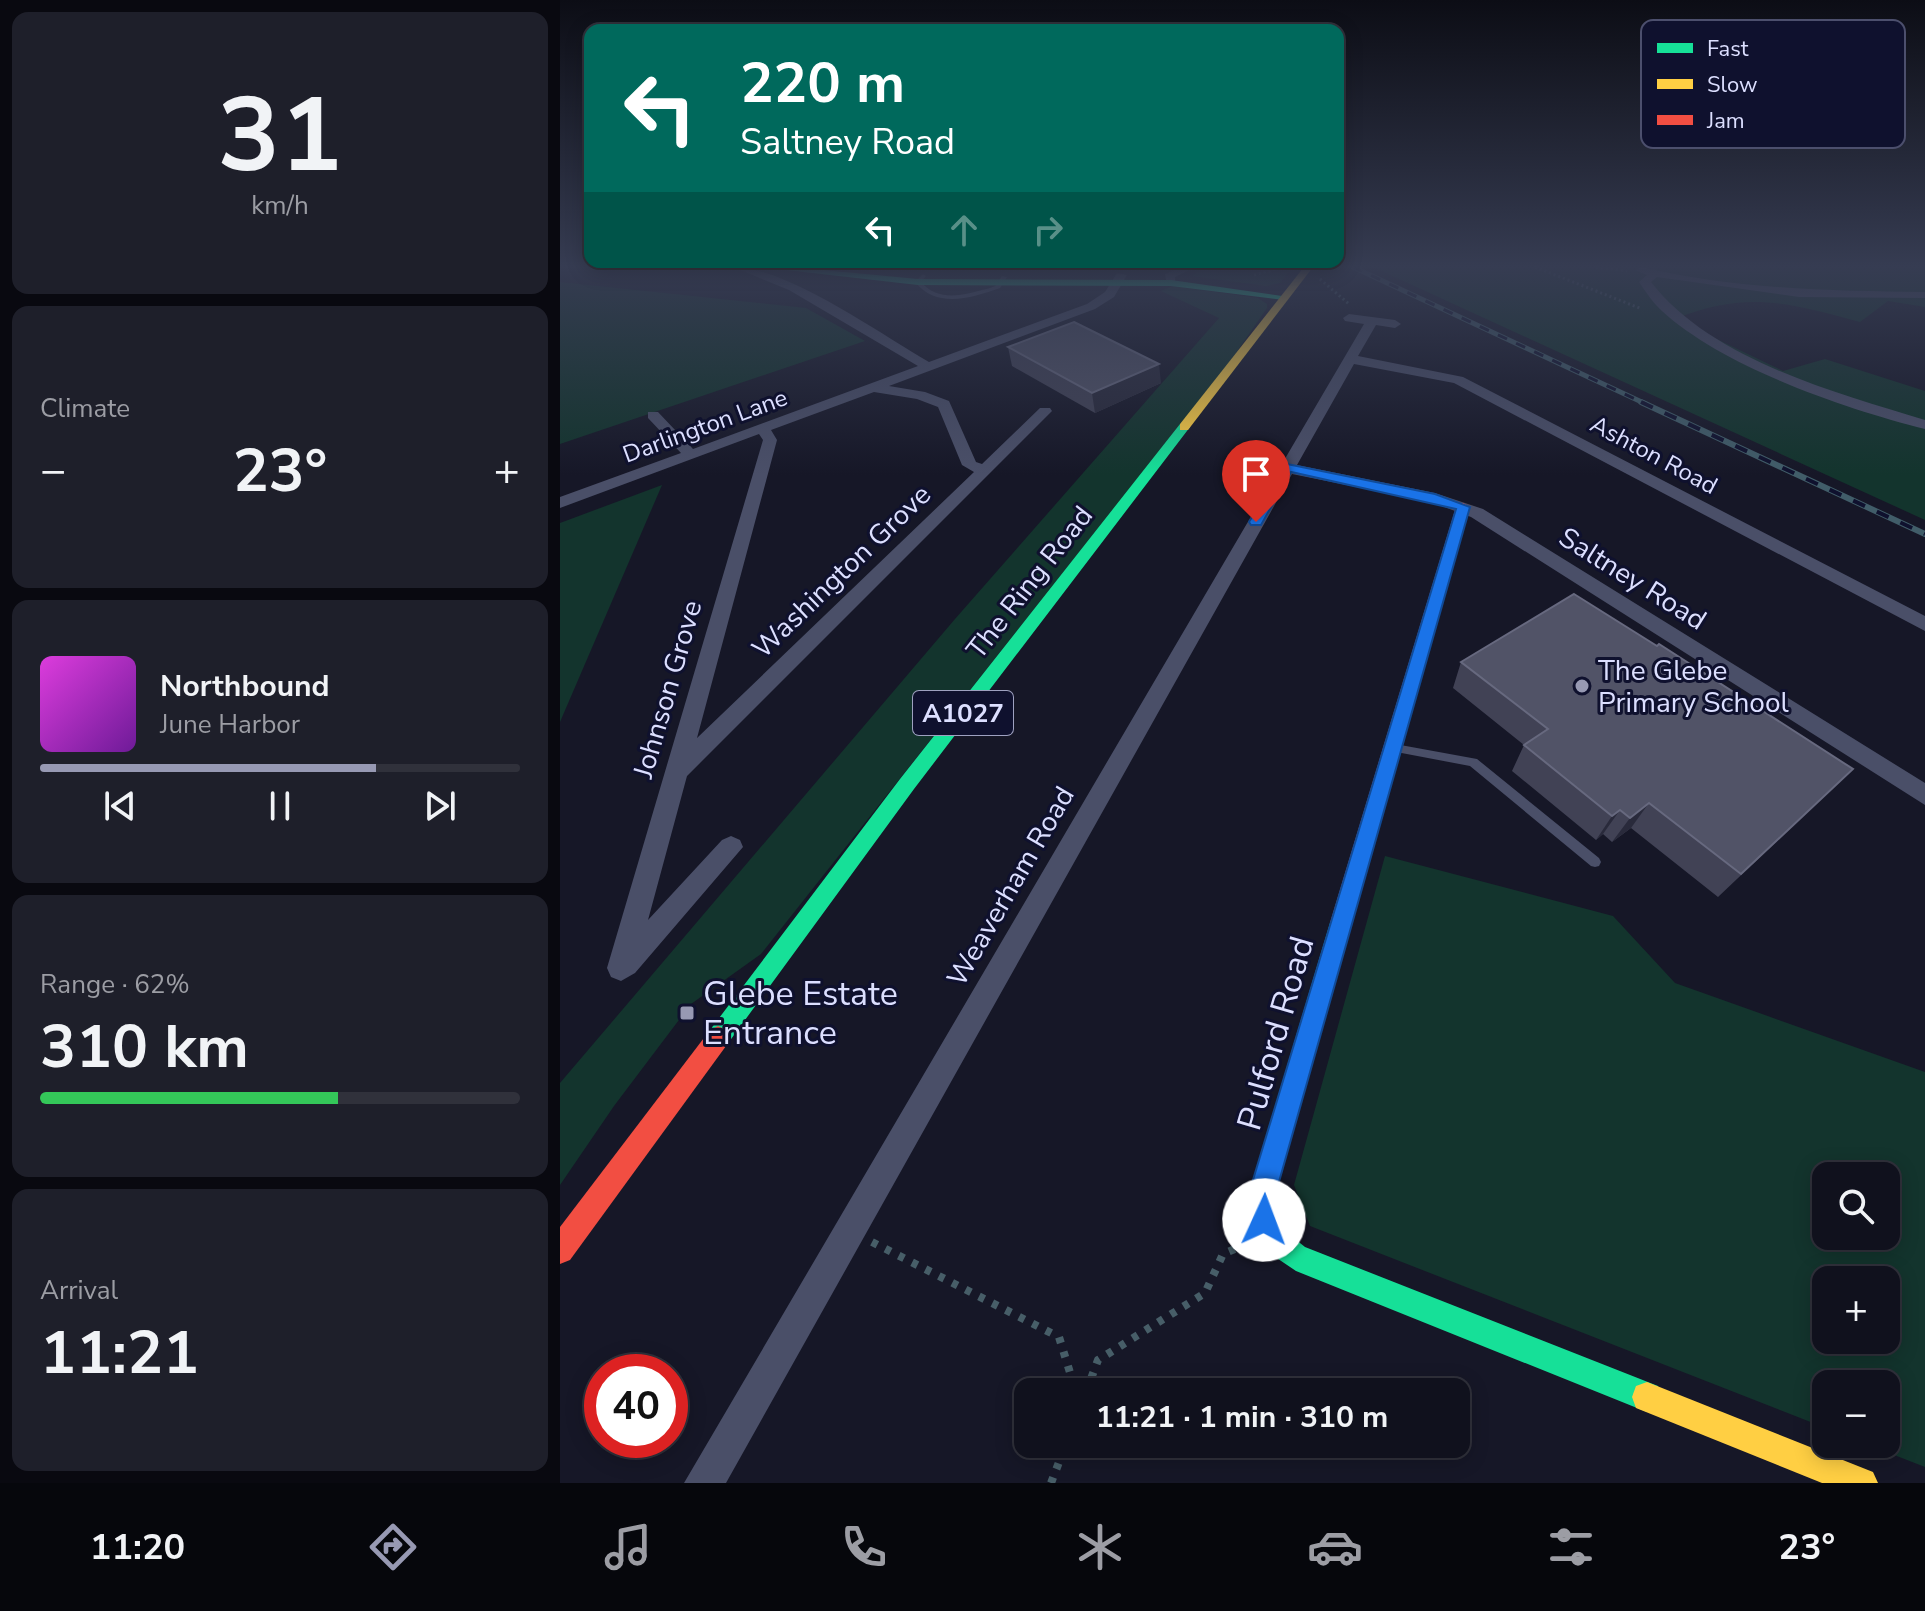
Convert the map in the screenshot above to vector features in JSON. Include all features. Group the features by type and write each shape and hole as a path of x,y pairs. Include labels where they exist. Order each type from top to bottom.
{"street":[{"path":"875,336 928,367"},
{"name":"Darlington Lane","path":"560,503 1011,336"},
{"name":"The Ring Road","path":"560,1250 907,784 1254,336"},
{"name":"Weaverham Road","path":"704,1483 1362,336"},
{"path":"1708,336 1822,390 1925,425"},
{"name":"Ashton Road","path":"1351,359 1458,380 1925,624"},
{"path":"874,388 920,395 944,404 970,465 984,470"},
{"name":"Washington Grove","path":"677,771 1045,411"},
{"path":"653,415 691,455"},
{"name":"Johnson Grove","path":"731,847 622,968 770,440 763,428"},
{"name":"Saltney Road","path":"1287,468 1435,498 1463,507 1925,795"},
{"name":"Pulford Road","path":"1269,1236 1259,1203 1463,507"},
{"path":"1269,1236 1296,1257 1862,1483"}],"lane":[{"path":"1391,747 1473,762 1595,862"}],"path":[{"path":"850,1231 1059,1337 1072,1378"},
{"path":"1091,1378 1098,1360 1205,1293 1223,1254 1269,1236"},
{"path":"1051,1483 1061,1458"}],"green space":[{"path":"560,336 856,336 865,341 560,444"},
{"path":"1203,336 1248,336 761,954 691,1004 614,1106 560,1185 560,1083 955,619"},
{"path":"1524,336 1711,336 1783,371 1825,359 1925,391 1925,520"},
{"path":"662,485 560,722 560,523"},
{"path":"1385,856 1613,916 1675,983 1925,1072 1925,1467 1900,1457 1900,1370 1812,1370 1812,1423 1310,1226 1294,1185"}],"building":[{"path":"1036,336 1103,336 1159,364 1092,393 1008,347"},
{"path":"1574,594 1657,646 1659,644 1853,769 1741,874 1649,803 1630,818 1620,810 1612,816 1524,745 1548,729 1461,662"}],"railway":[{"path":"1501,336 1646,404"},
{"path":"1641,402 1925,534"}],"traffic: fast":[{"path":"718,1038 907,784 1184,427"},
{"path":"1341,923 1259,1203 1269,1236 1296,1257 1647,1397"}],"traffic: slow":[{"path":"1184,427 1255,336"},
{"path":"1647,1397 1862,1483"}],"traffic: jam":[{"path":"1341,923 1463,507"},
{"path":"560,1250 718,1038"}],"place":[{"name":"The Glebe Primary School","path":"1582,686"},
{"name":"Glebe Estate Entrance","path":"687,1013"}],"route":[{"path":"1256,522 1287,468 1435,498 1463,507 1259,1203 1264,1220"}]}
